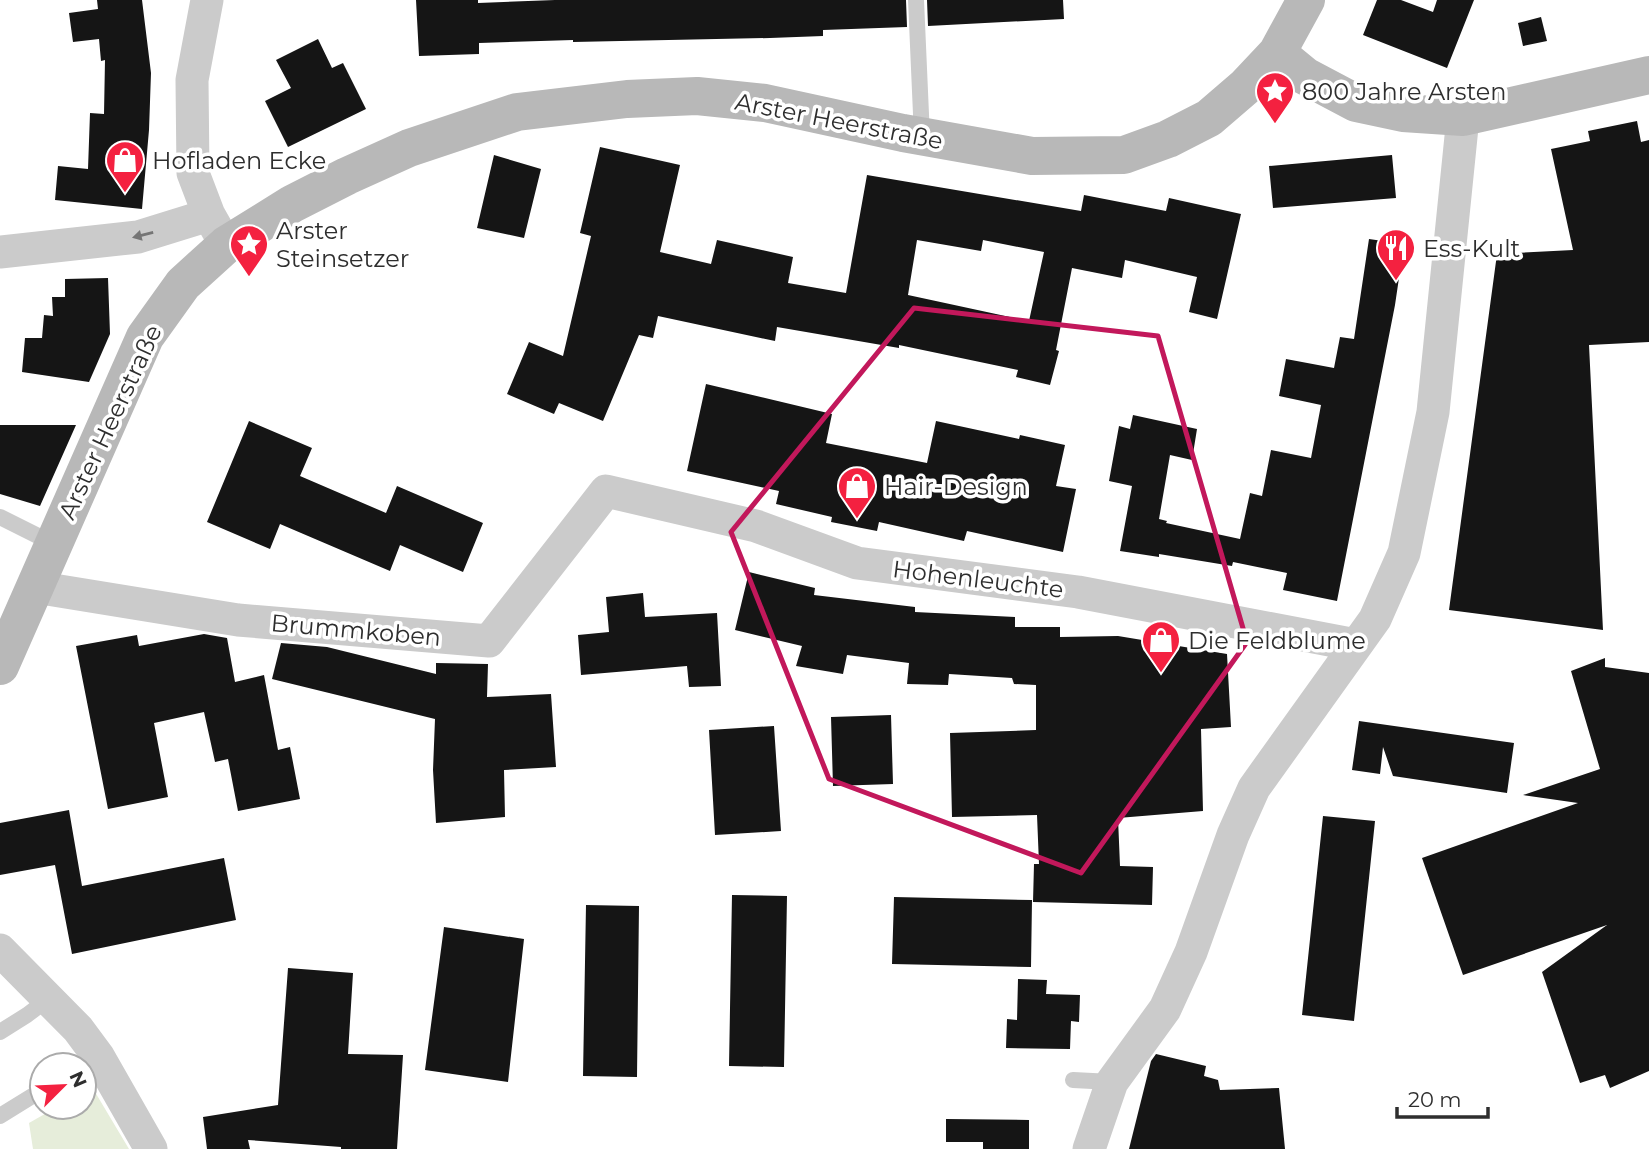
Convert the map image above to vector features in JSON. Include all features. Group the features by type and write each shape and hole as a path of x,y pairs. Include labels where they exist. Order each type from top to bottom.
{"street":[{"path":"0,252 217,230 193,173 192,80 207,0"},
{"name":"Arster Heerstraße","path":"0,666 145,338 217,230 292,204 409,148 517,112 627,99 697,96 765,103 922,137 1032,156 1124,155 1168,139 1209,118 1245,87 1277,52 1306,0"},
{"path":"1277,52 1305,76 1356,103 1403,113 1463,117 1649,75"},
{"path":"1089,1149 1112,1082 1165,1009 1191,952 1233,835 1254,788 1375,619 1404,553 1433,412 1463,117"},
{"name":"Hohenleuchte","path":"606,491 755,526 858,563 1078,592 1356,645"},
{"name":"Brummkoben","path":"35,587 239,620 489,640 606,491"},
{"path":"0,950 78,1029 87,1051"},
{"path":"98,1072 151,1149"}],"lane":[{"path":"916,0 922,137"},
{"path":"0,516 54,544"},
{"path":"0,1032 48,999"},
{"path":"1073,1080 1112,1082"},
{"path":"0,1116 28,1099"}],"highlighted area":[{"path":"914,308 1158,336 1247,642 1081,873 829,779 731,532"}],"green space":[{"path":"98,1097 129,1149 33,1149 29,1123 98,1121"}],"building":[{"path":"97,0 142,0 151,73 142,209 55,200 58,166 88,169 90,113 104,114 105,60 101,61 99,39 73,42 69,13 98,9"},
{"path":"416,0 478,0 478,3 555,0 906,0 907,27 823,30 823,36 770,38 479,43 479,54 419,56"},
{"path":"927,0 1063,0 1064,19 928,26"},
{"path":"1377,0 1401,0 1433,12 1437,0 1474,0 1447,68 1363,35"},
{"path":"1541,17 1547,41 1523,46 1518,23"},
{"path":"318,39 332,68 343,63 366,109 288,147 265,101 291,88 276,60"},
{"path":"1637,121 1641,142 1649,140 1649,342 1589,345 1603,630 1449,610 1497,254 1573,250 1551,149 1590,141 1588,131"},
{"path":"600,147 680,165 660,252 711,264 717,240 793,257 788,283 846,293 867,175 1081,211 1084,195 1166,211 1169,198 1241,214 1217,319 1189,312 1197,277 1125,260 1122,278 1072,268 1056,350 1059,351 1050,385 1016,377 1018,370 899,345 899,348 777,327 775,341 658,316 653,338 639,335 603,421 559,403 554,414 507,394 529,342 563,356 591,236 580,233","holes":["917,240 981,251 983,240 1044,252 1029,321 908,295"]},
{"path":"494,155 541,169 524,238 477,228"},
{"path":"1392,155 1396,198 1273,208 1269,166"},
{"path":"1369,239 1404,244 1395,305 1337,601 1283,590 1287,573 1233,562 1232,566 1159,554 1159,557 1120,551 1132,486 1109,481 1119,426 1130,429 1133,415 1197,429 1192,460 1170,455 1159,519 1167,521 1166,523 1240,539 1250,493 1262,496 1271,450 1311,458 1321,405 1279,396 1286,359 1334,368 1340,337 1354,339"},
{"path":"108,278 110,334 89,382 22,372 25,338 42,338 44,315 53,316 52,297 65,297 65,279"},
{"path":"706,384 832,414 826,443 927,463 936,421 1019,439 1020,435 1065,445 1056,486 1076,489 1063,552 967,531 964,541 879,522 877,531 831,522 832,517 776,504 779,491 687,471"},
{"path":"249,421 312,448 300,476 386,513 397,486 483,523 463,572 400,545 390,571 280,524 270,549 207,522"},
{"path":"0,425 76,425 40,506 0,494"},
{"path":"749,572 815,588 814,595 915,607 915,612 1015,617 1015,627 1060,627 1060,637 1118,636 1227,654 1231,727 1201,729 1203,811 1118,818 1120,866 1153,867 1152,905 1033,902 1034,864 1039,864 1037,815 952,817 950,733 1036,730 1036,685 1014,684 1012,678 949,674 948,685 907,684 909,663 847,655 843,674 796,666 802,646 735,630"},
{"path":"643,593 645,617 717,613 721,686 689,687 687,666 581,675 578,635 609,632 606,597"},
{"path":"204,634 227,638 235,682 264,675 278,750 290,747 300,799 238,811 228,759 215,762 204,712 154,723 168,797 108,809 76,646 137,635 139,646"},
{"path":"281,643 327,647 436,674 436,663 488,664 487,697 551,694 556,767 504,770 505,817 436,823 433,770 435,719 272,679"},
{"path":"1605,658 1605,667 1649,673 1649,1071 1610,1088 1605,1075 1580,1083 1542,972 1607,925 1463,975 1422,858 1578,803 1523,795 1600,769 1571,671"},
{"path":"891,715 893,784 833,786 831,717"},
{"path":"1359,721 1514,743 1507,793 1393,776 1383,747 1380,774 1352,770"},
{"path":"774,726 781,831 715,835 709,730"},
{"path":"69,810 82,886 224,858 236,920 72,954 55,865 0,875 0,823"},
{"path":"1323,816 1375,821 1354,1021 1302,1015"},
{"path":"732,895 787,896 784,1067 729,1066"},
{"path":"894,897 1032,900 1031,967 892,964"},
{"path":"586,905 639,906 637,1077 583,1076"},
{"path":"444,927 524,939 508,1082 425,1070"},
{"path":"288,968 353,973 348,1054 403,1055 397,1149 341,1149 248,1140 250,1149 207,1149 203,1117 278,1105"},
{"path":"1018,979 1047,980 1046,994 1080,995 1079,1022 1071,1021 1070,1049 1006,1048 1007,1019 1017,1020"},
{"path":"1156,1054 1206,1066 1204,1076 1218,1080 1220,1090 1279,1088 1285,1149 1129,1149 1151,1061"},
{"path":"946,1119 1029,1120 1029,1149 983,1149 983,1142 946,1142"}],"place":[{"name":"800 Jahre Arsten","path":"1275,125"},
{"name":"Hofladen Ecke","path":"125,194"},
{"name":"Arster Steinsetzer","path":"249,278"},
{"name":"Ess-Kult","path":"1396,282"},
{"name":"Hair-Design","path":"857,520"},
{"name":"Die Feldblume","path":"1161,674"}]}
